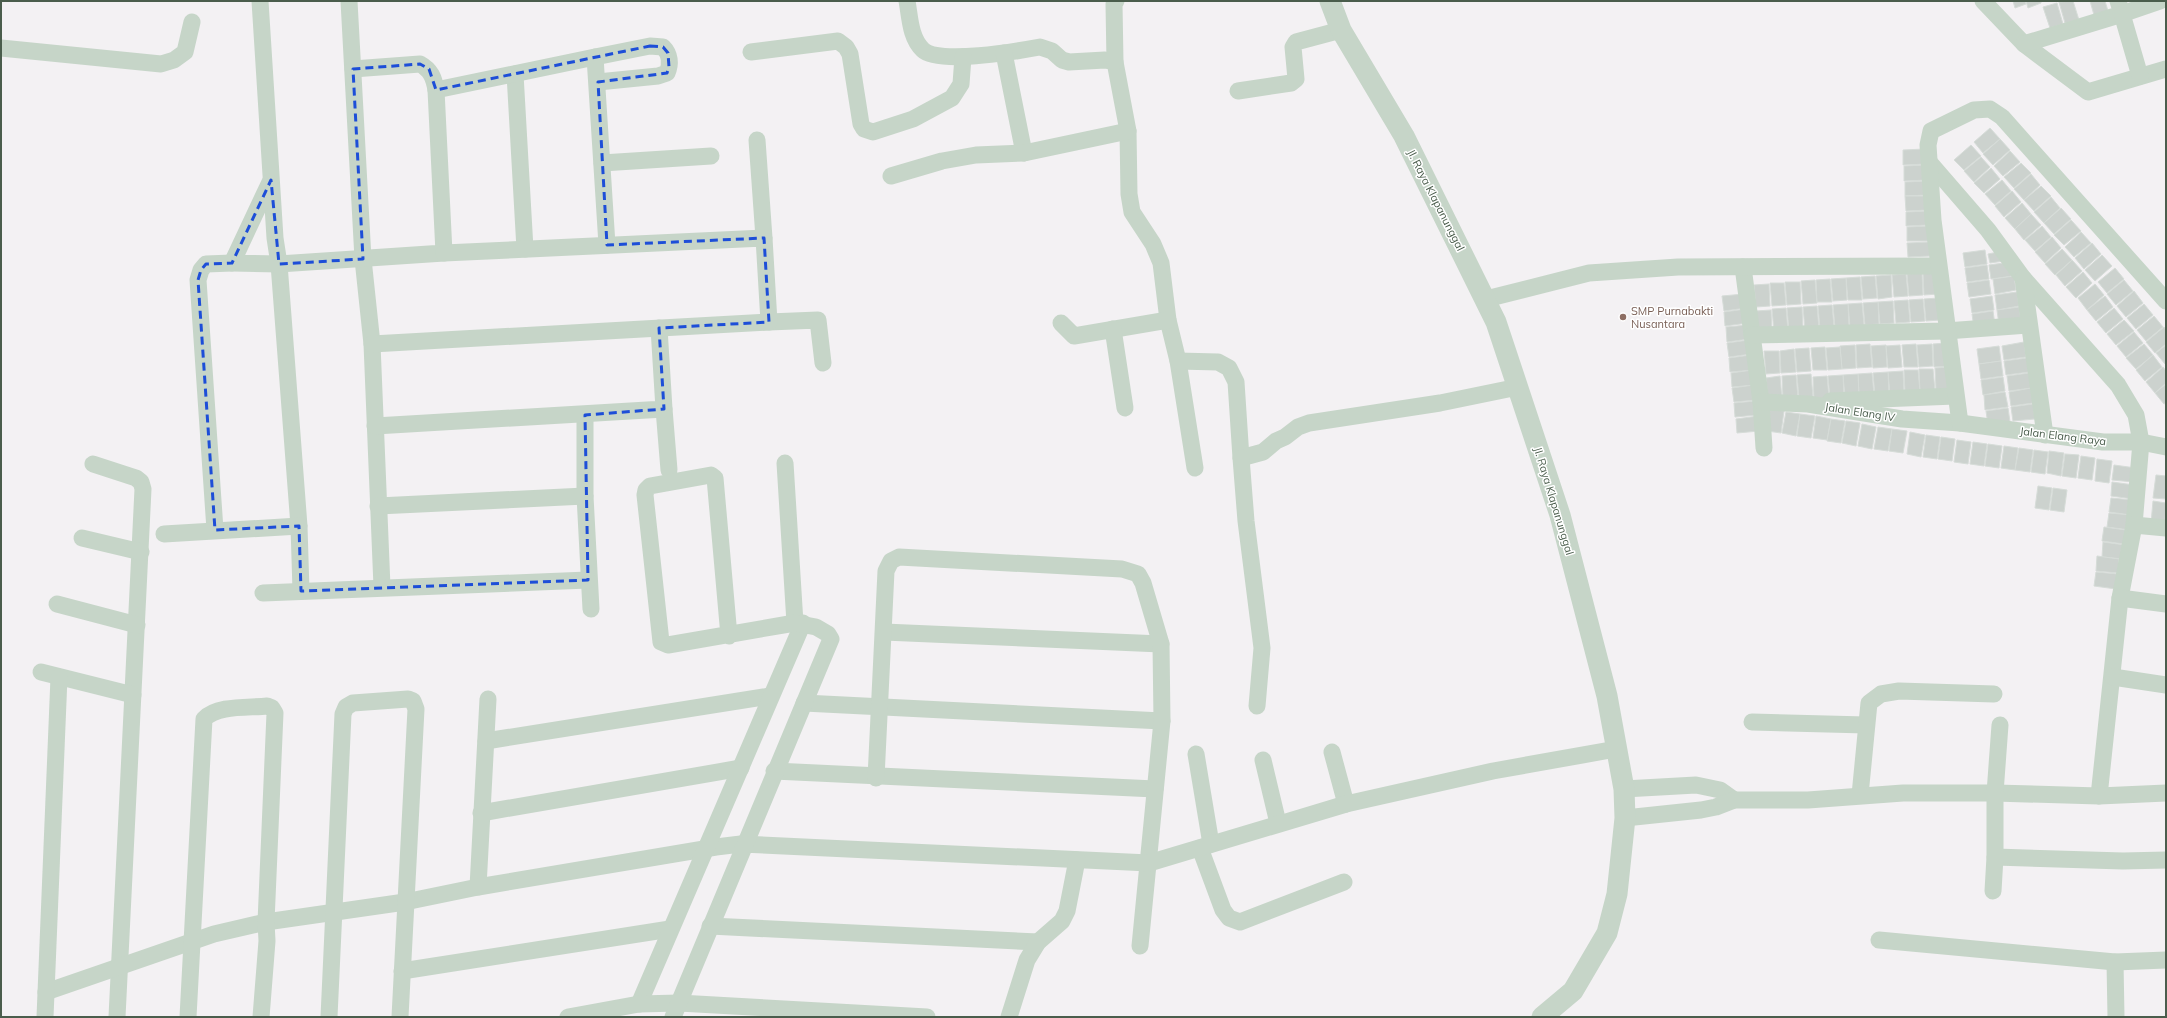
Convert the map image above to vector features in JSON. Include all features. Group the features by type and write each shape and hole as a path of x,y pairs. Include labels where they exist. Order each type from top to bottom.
{"street":[{"path":"260,1 271,180 279,264 302,591"},
{"path":"349,1 363,259 372,344 382,587"},
{"path":"907,1 913,35 923,50 937,56 963,57 1040,48 1052,51 1062,60 1069,62 1105,60 1115,62"},
{"path":"1116,1 1114,4 1115,62 1128,131 1129,194 1132,212 1153,244 1161,263 1168,320 1178,361 1195,468"},
{"name":"Jl. Raya Klapanunggal","path":"1330,1 1341,30 1404,136 1486,299 1496,322 1560,515 1599,663 1624,789 1625,818 1617,894 1607,933 1573,991 1542,1017"},
{"path":"1982,1 2024,44 2088,92 2166,69"},
{"path":"2024,44 2120,7 2160,1"},
{"path":"2120,7 2140,76"},
{"path":"1,48 161,64 174,60 185,52 192,22"},
{"path":"1238,91 1294,81 1297,78 1293,47 1295,43 1341,30"},
{"path":"751,52 838,41 846,46 850,54 861,124 864,129 873,132 914,119 952,98 961,84 963,57"},
{"path":"436,90 650,46 662,47 668,52 670,67 667,73 658,76 598,82"},
{"path":"1004,53 1024,153"},
{"path":"595,57 598,82 607,246"},
{"path":"353,69 420,64 429,69 436,90 444,253"},
{"path":"516,74 525,250"},
{"path":"1960,423 1955,396 1938,266 1928,145 1931,131 1974,110 1990,109 2009,124 2166,301"},
{"path":"891,176 942,161 976,155 1024,153 1128,131"},
{"path":"757,140 769,322"},
{"path":"602,163 711,156"},
{"path":"1930,163 1988,230 2023,278 2118,385 2136,415 2141,442 2134,525 2120,598 2099,796"},
{"path":"232,263 271,180"},
{"path":"215,530 198,280 200,270 206,264 279,264 444,253 764,238"},
{"path":"1486,299 1589,273 1678,267 1938,266"},
{"path":"1743,267 1761,402 1764,448"},
{"path":"2023,278 2028,325 2046,434"},
{"path":"372,344 818,320 823,363"},
{"path":"1061,323 1074,336 1168,320"},
{"path":"1752,335 1946,331 2028,325"},
{"path":"659,328 669,470"},
{"path":"1113,329 1125,408"},
{"path":"1178,361 1218,362 1229,368 1236,382 1246,521 1262,648 1257,706"},
{"path":"1241,458 1263,452 1276,441 1286,437 1298,427 1309,423 1440,403 1518,387"},
{"path":"1808,404 1848,400 1955,396"},
{"name":"Jalan Elang IV","path":"1761,402 1808,404 1902,419 1960,423"},
{"path":"375,426 664,410"},
{"path":"585,415 585,496 590,609"},
{"name":"Jalan Elang Raya","path":"1960,423 2103,442 2141,442 2166,447"},
{"path":"639,1004 670,929 710,848 740,768 799,623 784,463"},
{"path":"93,464 136,478 140,482 143,489 117,1017"},
{"path":"676,1010 743,845 831,639 828,634 816,627 799,623 729,636 668,645 663,644 659,639 645,495 646,490 650,486 711,476 715,478 729,636"},
{"path":"378,506 585,496"},
{"path":"2134,525 2166,528"},
{"path":"164,534 298,526"},
{"path":"82,538 141,552"},
{"path":"876,778 886,572 891,561 899,557 1122,569 1138,574 1143,583 1160,644 1162,721 1140,946"},
{"path":"263,593 382,587 588,580"},
{"path":"2120,598 2166,604"},
{"path":"57,604 137,625"},
{"path":"884,632 1160,644"},
{"path":"41,672 133,695"},
{"path":"45,1017 59,677"},
{"path":"2112,677 2166,685"},
{"path":"1860,795 1869,703 1881,694 1899,691 1994,694"},
{"path":"486,741 770,696"},
{"path":"329,1017 343,714 346,707 353,703 408,698 413,701 416,709 400,1017"},
{"path":"478,888 488,699"},
{"path":"804,703 880,705 1162,721"},
{"path":"188,1017 204,719 209,714 218,711 267,706 272,708 274,713 266,922 267,941 261,1017"},
{"path":"1752,722 1866,725"},
{"path":"1993,891 1995,857 1995,793 2000,725"},
{"path":"46,992 214,934 266,922 405,902 710,848 743,845 1149,863 1278,823 1346,804 1493,770 1616,749"},
{"path":"1332,752 1346,804"},
{"path":"1196,754 1205,846 1223,910 1229,918 1240,922 1344,882"},
{"path":"1264,760 1278,823"},
{"path":"481,813 740,768"},
{"path":"774,771 876,778 1155,789"},
{"path":"1624,789 1696,785 1720,790 1734,800"},
{"path":"1625,818 1716,808 1734,800 1808,800 1860,795 1995,793 2099,796 2166,794"},
{"path":"1995,857 2123,861 2166,860"},
{"path":"1009,1017 1027,960 1038,942 1062,921 1067,911 1077,860"},
{"path":"710,926 1038,942"},
{"path":"402,971 670,929"},
{"path":"1879,940 2114,962 2166,960"},
{"path":"2114,962 2116,1017"},
{"path":"568,1017 639,1004 676,1010 927,1017"}],"highlighted area":[{"path":"650,46 663,47 668,53 669,67 667,73 598,82 607,245 764,238 769,322 659,328 664,409 585,415 588,580 301,591 299,526 215,530 198,280 201,270 206,264 232,263 271,180 279,264 363,259 353,69 420,64 429,69 436,90"}],"building":[{"path":"2013,1 2025,1 2026,4 2015,8"},
{"path":"2026,1 2041,1 2041,3 2028,8"},
{"path":"2073,1 2079,20 2065,23 2059,2"},
{"path":"2090,1 2105,1 2108,11 2094,15"},
{"path":"2057,3 2063,24 2050,28 2043,7"},
{"path":"1990,128 2000,139 1983,153 1974,142"},
{"path":"2000,139 2010,150 1993,165 1983,154"},
{"path":"1971,145 1981,156 1964,170 1954,160"},
{"path":"1925,149 1926,164 1903,165 1903,150"},
{"path":"2010,151 2020,162 2003,176 1994,166"},
{"path":"1981,157 1990,167 1974,182 1964,171"},
{"path":"2021,163 2031,173 2014,188 2004,177"},
{"path":"1926,165 1927,180 1904,181 1904,166"},
{"path":"1991,168 2000,179 1984,193 1974,183"},
{"path":"2031,174 2040,185 2024,200 2014,189"},
{"path":"2002,180 2011,191 1995,205 1985,194"},
{"path":"1927,181 1927,195 1905,196 1905,182"},
{"path":"2041,186 2051,196 2034,211 2024,200"},
{"path":"2012,191 2021,202 2004,217 1995,206"},
{"path":"1905,196 1927,196 1928,210 1906,211"},
{"path":"2051,197 2060,208 2044,223 2034,212"},
{"path":"2022,203 2031,214 2015,229 2005,218"},
{"path":"2061,208 2071,219 2054,234 2044,223"},
{"path":"1928,211 1928,225 1906,226 1906,212"},
{"path":"2031,214 2041,225 2024,240 2015,229"},
{"path":"2071,220 2081,231 2064,245 2054,235"},
{"path":"1929,226 1929,241 1907,241 1907,227"},
{"path":"2042,226 2051,237 2035,251 2025,240"},
{"path":"2081,232 2091,243 2074,257 2065,247"},
{"path":"2052,237 2061,248 2045,263 2035,252"},
{"path":"1929,242 1930,256 1908,257 1907,243"},
{"path":"2092,243 2101,254 2084,269 2075,258"},
{"path":"2062,249 2072,260 2055,275 2045,264"},
{"path":"1985,250 1987,264 1965,267 1963,253"},
{"path":"2003,251 2004,261 1990,263 1988,254"},
{"path":"2102,255 2112,266 2095,281 2085,270"},
{"path":"2072,260 2082,271 2065,286 2056,275"},
{"path":"2011,262 2013,276 1991,279 1989,265"},
{"path":"1987,265 1989,279 1967,282 1965,268"},
{"path":"2115,268 2124,279 2107,293 2098,282"},
{"path":"1937,272 1938,294 1924,295 1923,273"},
{"path":"2083,272 2092,283 2076,298 2066,287"},
{"path":"1922,273 1923,295 1909,296 1907,274"},
{"path":"1906,274 1908,296 1894,297 1892,275"},
{"path":"1891,275 1892,297 1878,299 1876,276"},
{"path":"1875,276 1877,298 1863,299 1861,277"},
{"path":"2014,276 2016,290 1995,294 1993,279"},
{"path":"1860,277 1862,300 1848,300 1846,278"},
{"path":"1846,278 1847,300 1833,301 1831,279"},
{"path":"1830,279 1832,302 1817,302 1816,280"},
{"path":"1815,280 1817,303 1803,304 1801,281"},
{"path":"1989,280 1991,294 1969,297 1967,283"},
{"path":"2124,280 2133,291 2116,305 2107,294"},
{"path":"1785,282 1800,282 1801,304 1787,305"},
{"path":"1770,283 1784,283 1786,305 1772,306"},
{"path":"1769,284 1770,306 1756,307 1754,285"},
{"path":"2095,284 2104,295 2087,310 2078,298"},
{"path":"2134,291 2143,303 2126,317 2117,306"},
{"path":"2017,292 2019,306 1997,310 1995,295"},
{"path":"1744,294 1746,308 1724,311 1722,296"},
{"path":"1992,296 1994,310 1972,313 1970,299"},
{"path":"2105,296 2113,307 2096,321 2087,310"},
{"path":"1939,298 1940,320 1926,321 1924,299"},
{"path":"1923,299 1925,321 1911,322 1909,300"},
{"path":"1908,300 1910,322 1896,323 1894,301"},
{"path":"1893,301 1894,323 1880,324 1878,302"},
{"path":"1878,302 1879,324 1865,325 1863,303"},
{"path":"1862,303 1864,325 1850,327 1848,304"},
{"path":"1848,304 1849,326 1835,327 1833,305"},
{"path":"2144,304 2153,315 2136,329 2127,318"},
{"path":"1832,305 1834,327 1820,329 1818,306"},
{"path":"1817,306 1819,329 1805,330 1803,307"},
{"path":"1802,307 1803,330 1789,331 1787,308"},
{"path":"2019,307 2021,321 1999,325 1997,310"},
{"path":"1786,308 1788,331 1774,332 1772,309"},
{"path":"2114,308 2123,319 2106,333 2097,322"},
{"path":"1746,309 1748,323 1725,326 1724,312"},
{"path":"1771,310 1772,332 1758,333 1756,311"},
{"path":"1993,311 1995,325 1974,328 1972,314"},
{"path":"2154,316 2163,327 2146,341 2137,330"},
{"path":"2124,320 2134,331 2116,345 2107,334"},
{"path":"1748,325 1749,339 1727,342 1726,327"},
{"path":"2164,327 2166,330 2166,344 2155,353 2146,342"},
{"path":"2134,332 2143,343 2126,357 2117,346"},
{"path":"1749,340 1751,354 1729,357 1727,343"},
{"path":"2024,342 2026,357 2004,360 2002,346"},
{"path":"1947,343 1949,366 1934,367 1933,344"},
{"path":"1870,344 1872,367 1857,368 1856,345"},
{"path":"1916,344 1918,367 1904,367 1902,345"},
{"path":"1932,344 1933,366 1919,367 1917,345"},
{"path":"2144,344 2153,355 2136,369 2126,358"},
{"path":"1855,345 1856,368 1842,369 1840,346"},
{"path":"1886,345 1887,367 1873,368 1871,346"},
{"path":"1900,345 1902,367 1888,368 1886,346"},
{"path":"2166,345 2166,363 2165,364 2156,353"},
{"path":"1999,346 2001,361 1979,364 1977,349"},
{"path":"1825,347 1827,370 1813,370 1811,348"},
{"path":"1840,347 1842,369 1828,370 1826,348"},
{"path":"1809,348 1811,371 1797,372 1795,349"},
{"path":"1794,349 1796,372 1781,373 1780,351"},
{"path":"1764,351 1779,351 1780,373 1766,374"},
{"path":"1751,355 1753,370 1730,372 1729,358"},
{"path":"2153,355 2162,367 2145,381 2136,370"},
{"path":"2027,358 2029,372 2006,375 2004,361"},
{"path":"2001,361 2003,376 1981,379 1979,364"},
{"path":"1949,367 1950,389 1936,390 1935,368"},
{"path":"2163,367 2166,371 2166,383 2155,393 2146,382"},
{"path":"1919,369 1933,369 1935,391 1920,392"},
{"path":"1753,370 1754,385 1732,387 1731,373"},
{"path":"1904,370 1918,370 1920,392 1905,393"},
{"path":"1903,371 1904,393 1890,394 1888,372"},
{"path":"1888,372 1889,394 1875,395 1873,373"},
{"path":"1872,373 1874,395 1859,396 1858,374"},
{"path":"2029,373 2031,388 2009,391 2007,376"},
{"path":"1811,374 1813,397 1799,398 1797,375"},
{"path":"1858,374 1859,396 1845,397 1843,375"},
{"path":"1796,375 1798,398 1783,399 1782,376"},
{"path":"1843,375 1844,397 1830,398 1828,376"},
{"path":"1780,376 1782,399 1768,400 1766,378"},
{"path":"1827,376 1829,398 1814,399 1813,377"},
{"path":"2003,377 2005,391 1983,395 1981,380"},
{"path":"2166,384 2166,403 2164,404 2155,393"},
{"path":"1754,385 1756,400 1734,402 1732,388"},
{"path":"2031,388 2033,403 2011,406 2009,392"},
{"path":"2005,392 2008,407 1985,410 1984,395"},
{"path":"1756,401 1757,415 1735,417 1734,403"},
{"path":"2033,404 2035,419 2013,421 2011,407"},
{"path":"2008,408 2010,422 1988,425 1986,411"},
{"path":"1770,409 1784,411 1781,433 1767,431"},
{"path":"1786,412 1800,414 1796,436 1782,433"},
{"path":"1800,414 1815,416 1811,438 1797,436"},
{"path":"1758,416 1759,431 1737,433 1736,419"},
{"path":"1816,416 1831,419 1827,440 1813,438"},
{"path":"1831,419 1845,421 1841,443 1827,441"},
{"path":"1846,421 1860,423 1856,446 1842,443"},
{"path":"1862,424 1876,427 1872,449 1858,446"},
{"path":"1878,427 1892,429 1888,451 1874,449"},
{"path":"1892,429 1907,431 1903,453 1889,451"},
{"path":"1910,432 1925,435 1921,457 1907,454"},
{"path":"1926,435 1940,437 1937,459 1923,457"},
{"path":"1941,437 1955,439 1952,461 1938,459"},
{"path":"1957,440 1971,442 1968,464 1954,462"},
{"path":"1973,442 1987,444 1984,466 1970,464"},
{"path":"1988,444 2002,446 1999,468 1985,466"},
{"path":"2004,446 2018,448 2015,470 2001,468"},
{"path":"2019,448 2033,450 2030,472 2015,470"},
{"path":"2034,450 2048,452 2045,474 2031,472"},
{"path":"2049,451 2064,453 2061,476 2047,473"},
{"path":"2065,454 2079,455 2076,478 2062,476"},
{"path":"2081,456 2095,458 2092,480 2078,478"},
{"path":"2097,459 2112,461 2109,483 2095,481"},
{"path":"2114,465 2136,468 2134,482 2112,480"},
{"path":"2156,475 2166,476 2166,499 2153,498"},
{"path":"2112,482 2134,485 2133,499 2111,496"},
{"path":"2038,486 2052,488 2049,510 2035,508"},
{"path":"2053,488 2067,490 2064,512 2050,510"},
{"path":"2111,498 2133,500 2131,515 2109,512"},
{"path":"2153,501 2166,503 2165,525 2151,523"},
{"path":"2109,513 2131,515 2130,530 2107,527"},
{"path":"2104,527 2126,530 2124,544 2102,541"},
{"path":"2103,542 2125,545 2124,559 2102,557"},
{"path":"2097,556 2119,559 2118,573 2096,571"},
{"path":"2096,572 2118,574 2116,589 2094,586"}],"place":[{"name":"SMP Purnabakti Nusantara","path":"1623,317"}]}
